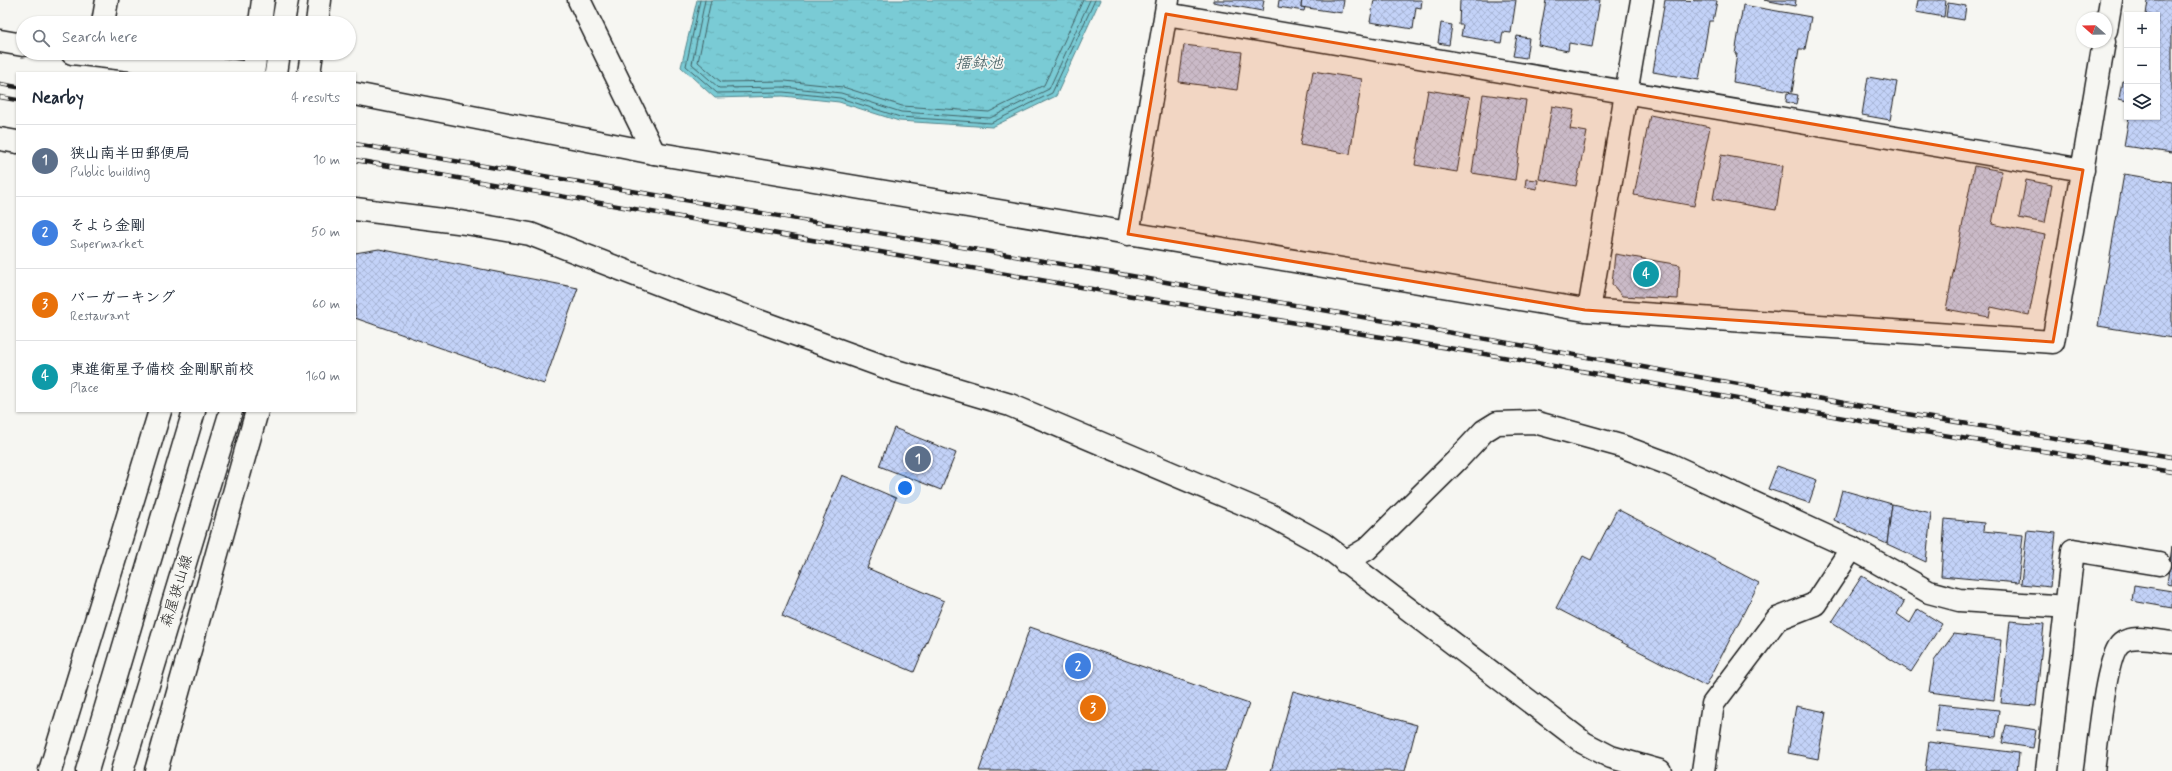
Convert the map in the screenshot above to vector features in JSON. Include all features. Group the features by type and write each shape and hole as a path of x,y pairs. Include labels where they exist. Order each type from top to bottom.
{"street":[{"path":"104,16 107,0"},
{"path":"261,16 263,0"},
{"path":"284,16 287,0"},
{"path":"317,16 320,0"},
{"path":"325,16 327,0"},
{"path":"579,0 654,153"},
{"path":"1589,310 1642,0"},
{"path":"2109,12 2111,0"},
{"path":"1128,234 1167,7 1626,92 2083,170"},
{"path":"0,41 16,43"},
{"path":"356,94 654,153 1128,234 1589,310 2054,342 2103,48"},
{"path":"140,60 243,72"},
{"path":"252,72 255,60"},
{"path":"276,72 278,60"},
{"path":"310,72 311,60"},
{"path":"316,72 319,60"},
{"path":"0,139 16,142"},
{"path":"356,210 466,223 530,234 682,293 896,371 1010,405 1270,515 1323,544 1491,671 1533,706 1584,743 1610,757 1660,771"},
{"path":"50,771 160,412"},
{"path":"87,771 194,412"},
{"name":"森屋狭山線","path":"122,771 231,412"},
{"path":"156,771 257,412"},
{"path":"1345,562 1367,549 1456,461 1484,431 1498,423 1534,422 1621,446 1669,464 1766,510 1852,548 1929,592 1959,600 2060,607"},
{"path":"1703,771 1713,704 1777,619 1815,604 1852,548"},
{"path":"2047,771 2060,607 2073,550 2159,564"}],"lane":[{"path":"2094,771 2106,688 2113,653 2121,642 2133,638 2172,642"}],"highlighted area":[{"path":"1166,14 2083,170 2053,342 1585,310 1128,234"}],"water":[{"name":"擂鉢池","path":"697,0 1100,0 1056,96 992,127 899,121 839,102 783,96 715,98 681,67"}],"building":[{"path":"1213,0 1264,0 1262,11 1213,2"},
{"path":"1279,0 1302,0 1301,7 1305,7 1304,11 1278,7"},
{"path":"1302,0 1344,0 1342,13 1301,7"},
{"path":"1374,0 1422,0 1421,8 1416,7 1413,29 1370,22"},
{"path":"1460,0 1516,0 1511,33 1503,32 1501,43 1461,36 1463,25 1459,25"},
{"path":"1546,0 1600,0 1592,47 1569,43 1568,51 1538,45"},
{"path":"1665,0 1717,1 1713,21 1709,21 1699,80 1653,72"},
{"path":"1764,0 1796,0 1795,6"},
{"path":"1918,0 1946,0 1944,17 1916,12"},
{"path":"2148,0 2172,0 2172,153 2124,146 2128,120 2160,120 2160,12 2146,12"},
{"path":"1948,3 1966,6 1964,20 1946,17"},
{"path":"1743,5 1811,17 1805,49 1799,49 1792,92 1733,82 1737,54 1735,54"},
{"path":"1441,23 1452,25 1449,45 1438,43"},
{"path":"1517,36 1529,38 1526,58 1513,56"},
{"path":"1184,45 1242,52 1237,90 1179,82"},
{"path":"1313,71 1362,79 1350,154 1300,145"},
{"path":"1868,77 1897,82 1890,120 1862,115"},
{"path":"2122,81 2124,81 2124,100 2119,99"},
{"path":"1428,90 1470,97 1457,172 1415,165"},
{"path":"1787,93 1798,95 1796,104 1786,102"},
{"path":"1483,94 1526,100 1515,180 1472,173"},
{"path":"1552,106 1574,110 1570,129 1587,132 1576,186 1539,179"},
{"path":"1650,115 1710,127 1694,206 1634,195"},
{"path":"1721,155 1783,166 1776,210 1713,199"},
{"path":"1974,166 2002,171 1992,224 2045,235 2029,315 1991,307 1989,317 1946,309"},
{"path":"2124,174 2172,182 2172,338 2098,326"},
{"path":"1526,179 1538,180 1537,189 1525,187"},
{"path":"2026,180 2052,185 2045,223 2019,218"},
{"path":"379,249 578,288 544,384 356,318 356,253"},
{"path":"1615,254 1680,265 1678,299 1622,296 1612,284"},
{"path":"894,428 956,453 941,490 879,466"},
{"path":"1777,466 1817,480 1809,503 1768,489"},
{"path":"842,475 896,498 867,568 944,601 914,672 782,616"},
{"path":"1842,490 1892,504 1887,544 1834,520"},
{"path":"1892,504 1931,513 1926,562 1887,544"},
{"path":"1617,509 1759,583 1706,686 1556,608 1583,556 1591,560"},
{"path":"1945,519 1984,523 1983,531 2023,535 2018,583 1941,576"},
{"path":"2027,530 2056,533 2050,587 2021,584"},
{"path":"2172,546 2172,585 2167,584"},
{"path":"1862,576 1904,602 1897,614 1910,623 1918,609 1942,624 1911,672 1832,622"},
{"path":"2134,585 2172,591 2172,608 2132,601"},
{"path":"2010,621 2044,624 2036,706 2001,703"},
{"path":"1030,627 1249,704 1225,771 979,771"},
{"path":"1954,634 2001,640 1994,700 1929,692 1934,661"},
{"path":"1293,691 1417,725 1405,771 1271,771"},
{"path":"1938,704 1999,710 1996,737 1935,731"},
{"path":"1796,706 1826,712 1818,759 1788,753"},
{"path":"2006,725 2036,730 2033,748 2002,743"},
{"path":"1929,742 2019,753 2017,771 1925,771"}],"railway":[{"path":"0,84 16,87"},
{"path":"0,97 16,100"},
{"path":"356,144 1132,276 1901,413 2172,457"},
{"path":"356,160 1126,295 1503,357 1894,427 2172,472"}],"place":[{"name":"東進衛星予備校 金剛駅前校","path":"1646,274"},
{"name":"狭山南半田郵便局","path":"918,459"},
{"name":"そよら金剛","path":"1078,666"},
{"name":"バーガーキング","path":"1093,708"}]}
